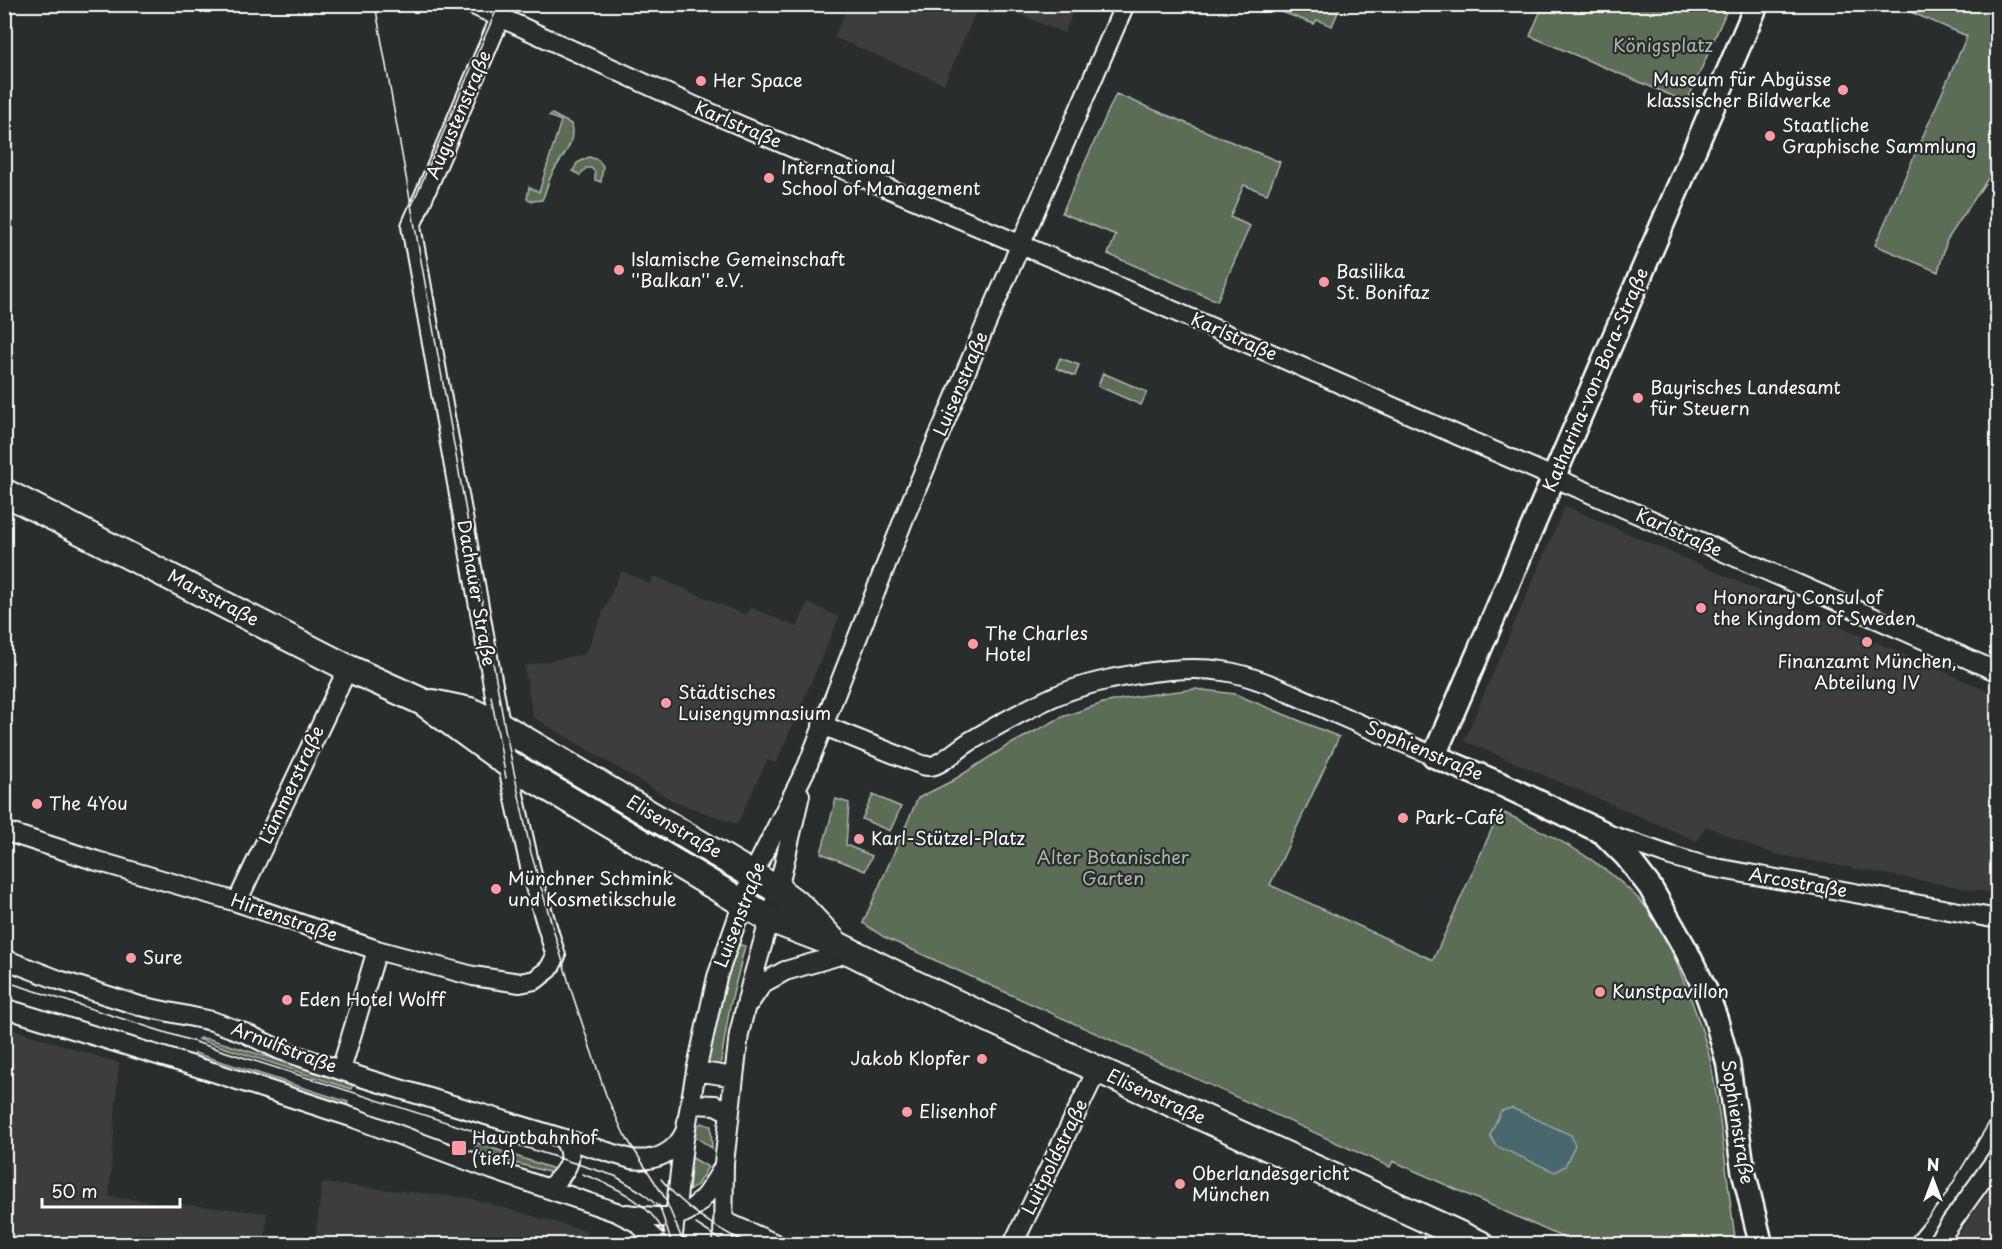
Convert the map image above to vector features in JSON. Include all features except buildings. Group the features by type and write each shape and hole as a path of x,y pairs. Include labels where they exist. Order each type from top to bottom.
{"main road":[{"name":"Marsstraße","path":"4,492 348,668 423,702 507,763"},
{"name":"Marsstraße","path":"423,702 470,711 501,726"},
{"name":"Elisenstraße","path":"501,726 778,890 802,908 843,948"},
{"name":"Elisenstraße","path":"507,763 770,919 843,948 1097,1070 1480,1245"}],"street":[{"name":"Karlstraße","path":"471,4 503,11 692,105 1020,245 1998,672"},
{"name":"Luisenstraße","path":"723,1245 724,1164 739,1034 778,890 807,767 905,516 1125,4"},
{"name":"Katharina-von-Bora-Straße","path":"1434,756 1757,4"},
{"name":"Augustenstraße","path":"411,226 503,11"},
{"name":"Dachauer Straße","path":"411,226 507,763 533,880 556,956"},
{"name":"Lämmerstraße","path":"237,902 348,668"},
{"name":"Sophienstraße","path":"822,725 910,761 930,766 1054,696 1096,683 1140,675 1188,670 1224,671 1263,682 1505,786 1602,832 1627,856 1650,887 1706,989 1728,1063 1743,1169 1761,1245"},
{"name":"Luisenstraße","path":"672,1245 690,1104 717,977 753,874 807,767"},
{"name":"Hirtenstraße","path":"4,831 237,902 377,950 474,976 520,983 535,980 549,969 556,956"},
{"name":"Arcostraße","path":"1602,832 1705,866 1998,919"},
{"name":"Luisenstraße","path":"745,1009 763,983 785,971 843,948"},
{"path":"340,1070 377,950"},
{"name":"Arnulfstraße","path":"4,959 59,980 140,1006 212,1021 280,1050 608,1154 642,1161 654,1159 672,1150 680,1142 686,1130"},
{"path":"4,1008 354,1118 616,1212 636,1222 651,1235 658,1245"},
{"name":"Luitpoldstraße","path":"1013,1245 1097,1070"},
{"path":"696,1071 734,1077"},
{"path":"690,1104 715,1106 729,1112"},
{"path":"548,1189 557,1180 569,1160 570,1153 564,1139"},
{"path":"1936,1245 1998,1157"},
{"path":"616,1212 644,1216 675,1216 689,1212 700,1202 724,1164"},
{"path":"724,1221 776,1245"}],"shaded area":[{"path":"1076,4 1064,33 996,5"},
{"path":"849,5 979,5 944,84 834,37"},
{"path":"1565,506 1997,695 1997,894 1780,855 1759,849 1706,826 1697,841 1464,741"},
{"name":"Städtisches Luisengymnasium","path":"621,571 650,584 654,576 746,615 750,607 797,627 808,603 839,617 776,763 767,760 737,824 675,802 533,717 524,666 585,654"},
{"path":"5,1027 119,1063 109,1197 267,1213 265,1238 315,1243 322,1183 469,1198 586,1231 585,1244 5,1244"},
{"path":"1997,1179 1997,1244 1952,1244"}],"green space":[{"path":"1341,4 1332,26 1317,20 1314,24 1263,5"},
{"name":"Königsplatz","path":"1543,4 1729,5 1687,102 1530,36"},
{"path":"1894,5 1997,5 1997,165 1947,240 1938,272 1875,245 1967,36"},
{"path":"1116,94 1280,162 1267,194 1244,185 1230,217 1250,226 1217,301 1108,254 1116,235 1062,213"},
{"path":"552,114 571,124 572,138 551,175 542,200 532,201 527,199 529,187 539,192 561,121 549,116"},
{"path":"589,157 598,160 603,166 601,182 595,180 595,172 591,168 586,168 580,175 573,171 577,163"},
{"path":"1060,358 1079,365 1075,376 1056,368"},
{"path":"1103,373 1147,392 1141,405 1098,386"},
{"name":"Alter Botanischer Garten","path":"1195,689 1235,694 1339,737 1270,885 1433,960 1500,811 1581,853 1618,879 1635,895 1650,912 1666,939 1704,1036 1718,1105 1736,1244 1577,1244 1393,1161 1390,1167 884,937 863,923 918,798 952,781 1007,746 1062,717 1103,703"},
{"path":"542,763 712,865 709,869 539,770"},
{"path":"873,795 901,807 890,831 862,819"},
{"path":"836,799 849,803 846,845 872,856 865,871 821,853"},
{"path":"737,944 745,946 730,1006 720,1067 707,1064"},
{"path":"198,1039 210,1039 329,1076 355,1079 351,1089"},
{"path":"195,1053 348,1102 345,1110 316,1096 194,1057"},
{"path":"701,1123 711,1126 712,1148 694,1136 695,1128"},
{"path":"477,1143 560,1171 555,1174 474,1151"},
{"path":"691,1157 708,1167 697,1185 689,1191"}],"water":[{"path":"1512,1108 1571,1135 1575,1145 1565,1166 1555,1172 1496,1146 1490,1135 1501,1111"}],"tram line":[{"path":"375,4 505,729 531,853 571,990 606,1095 624,1134 665,1198 684,1244"},
{"path":"412,205 499,4"},
{"path":"491,696 506,778"},
{"path":"4,981 615,1176 643,1193 662,1210"},
{"path":"1906,1244 1943,1199 1998,1108"},
{"path":"582,1174 629,1196 650,1213 665,1234"},
{"path":"661,1179 670,1190 701,1216 748,1244"},
{"path":"659,1205 672,1244"},
{"path":"696,1224 727,1244"}],"railway":[{"path":"4,1242 29,1244"}],"place":[{"name":"Her Space","path":"701,81"},
{"name":"Museum für Abgüsse klassischer Bildwerke","path":"1843,90"},
{"name":"Staatliche Graphische Sammlung","path":"1770,136"},
{"name":"International School of Management","path":"769,178"},
{"name":"Islamische Gemeinschaft ''Balkan'' e.V.","path":"619,270"},
{"name":"Basilika St. Bonifaz","path":"1324,282"},
{"name":"Bayrisches Landesamt für Steuern","path":"1638,398"},
{"name":"Honorary Consul of the Kingdom of Sweden","path":"1701,608"},
{"name":"Finanzamt München, Abteilung IV","path":"1867,642"},
{"name":"The Charles Hotel","path":"973,644"},
{"name":"Städtisches Luisengymnasium","path":"666,703"},
{"name":"The 4You","path":"37,804"},
{"name":"Park-Café","path":"1403,818"},
{"name":"Karl-Stützel-Platz","path":"859,839"},
{"name":"Münchner Schmink und Kosmetikschule","path":"496,889"},
{"name":"Sure","path":"131,958"},
{"name":"Kunstpavillon","path":"1600,992"},
{"name":"Eden Hotel Wolff","path":"287,1000"},
{"name":"Jakob Klopfer","path":"982,1059"},
{"name":"Elisenhof","path":"907,1112"},
{"name":"Hauptbahnhof (tief)","path":"459,1148"},
{"name":"Oberlandesgericht München","path":"1180,1184"}]}
